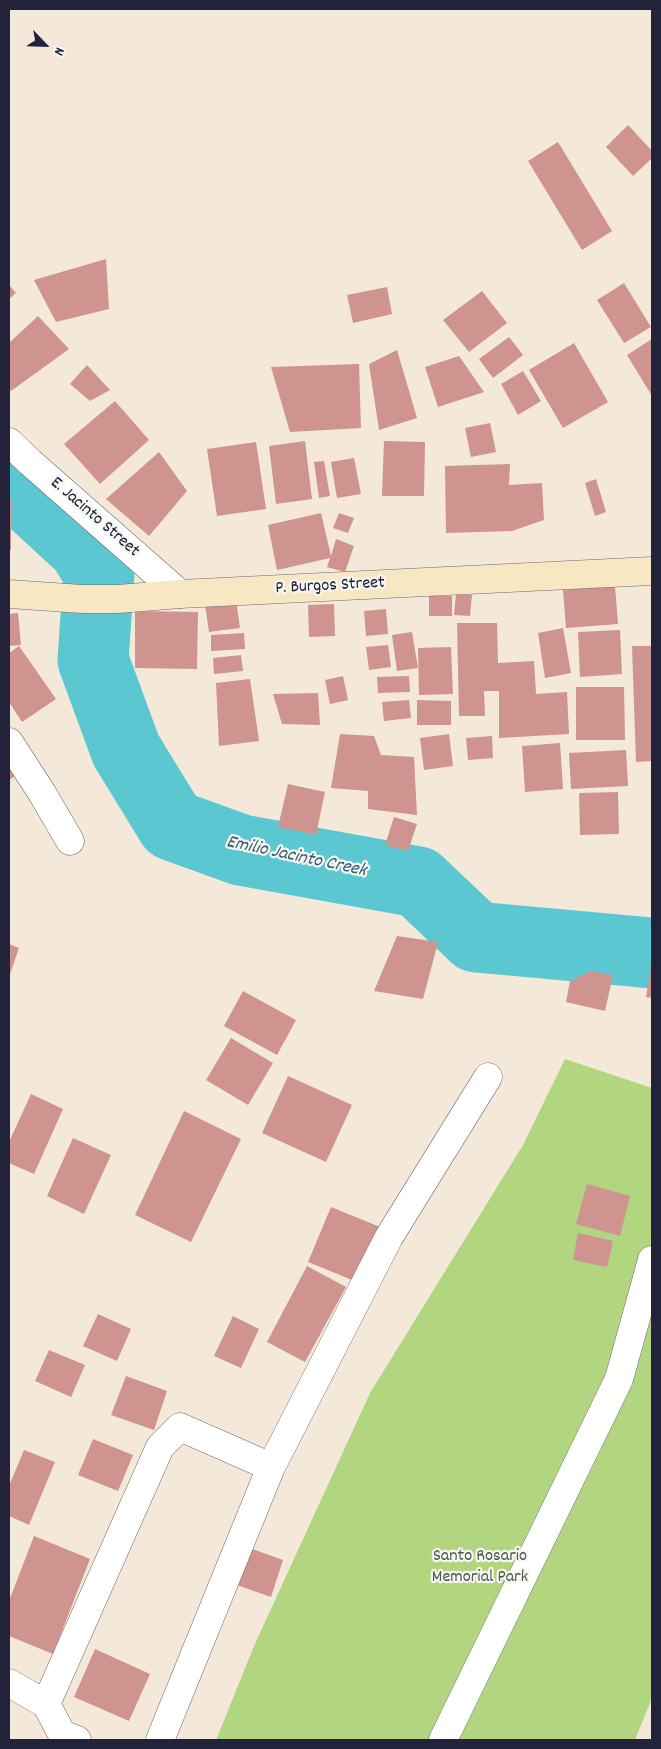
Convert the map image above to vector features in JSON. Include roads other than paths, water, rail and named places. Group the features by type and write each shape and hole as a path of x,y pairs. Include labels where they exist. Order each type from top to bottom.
{"street":[{"name":"E. Jacinto Street","path":"9,442 38,470 180,594"},
{"name":"P. Burgos Street","path":"9,594 82,599 118,599 180,594 652,571"},
{"path":"9,742 70,841"},
{"path":"160,1740 271,1467 389,1237 488,1077"},
{"path":"443,1740 619,1379 652,1260"},
{"path":"46,1704 160,1447 180,1427 271,1467"},
{"path":"9,1683 46,1704 62,1734 77,1740"}],"waterway":[{"name":"Emilio Jacinto Creek","path":"9,479 83,547 99,573 93,660 126,750 172,825 241,850 418,882 476,937 652,953"}],"park label":[{"name":"Santo Rosario Memorial Park","path":"480,1568"}]}
